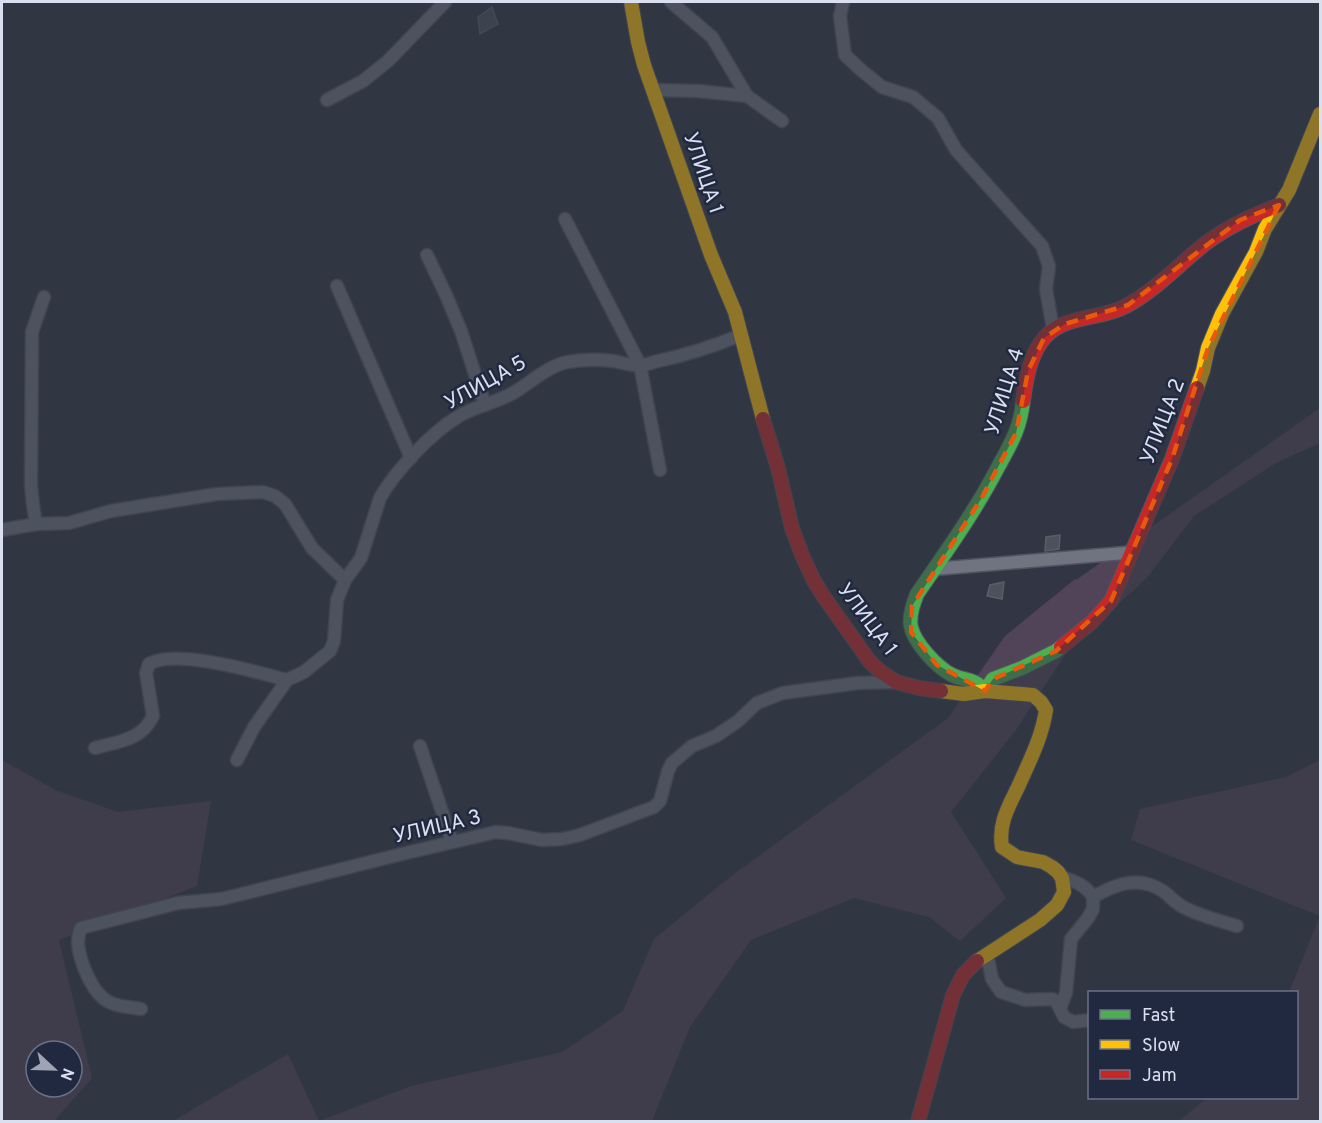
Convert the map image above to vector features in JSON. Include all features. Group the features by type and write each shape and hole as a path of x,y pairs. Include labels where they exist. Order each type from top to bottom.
{"main road":[{"name":"УЛИЦА 1","path":"631,2 644,65 711,255 735,312 792,528 814,581 870,662 896,682 964,694 985,691 1033,695 1041,702 1046,710 1044,724 1037,745 1003,820 1000,835 1002,847 1014,856 1049,865 1056,869 1062,877"},
{"name":"УЛИЦА 2","path":"985,691 993,679 1056,651 1092,622 1111,601 1172,459 1203,371 1208,348 1222,314 1316,135 1320,114"},
{"path":"1053,329 1128,305 1143,296 1206,242 1224,230 1240,220 1279,205"},
{"name":"УЛИЦА 4","path":"985,691 978,683 952,675 937,665 918,644 911,632 912,606 917,594 981,499 1016,434 1021,424 1032,357 1044,338 1053,329"},
{"path":"918,1122 961,977 972,965 1028,929 1058,904 1064,894 1062,877"}],"street":[{"path":"327,100 363,81 388,61 445,2"},
{"path":"671,2 712,37 747,96 782,121"},
{"path":"843,2 840,16 845,55 882,87 913,97 939,118 956,150 1042,246 1049,266 1046,290 1053,329"},
{"path":"654,90 698,91 747,96"},
{"path":"566,219 640,365 660,470"},
{"path":"427,255 460,331 485,405"},
{"path":"337,286 411,458"},
{"path":"36,524 31,485 32,332 44,297"},
{"name":"УЛИЦА 5","path":"287,680 304,672 330,651 334,641 337,600 345,580 361,558 376,508 385,490 411,458 434,435 459,416 510,395 546,370 559,364 587,359 640,365 713,346 741,334"},
{"path":"2,530 36,524 69,523 111,511 217,494 263,492 275,496 285,504 312,548 345,580"},
{"path":"934,569 1125,553"},
{"path":"94,748 137,736 145,730 153,716 146,673 149,664 164,659 211,662 287,680 254,727 237,760"},
{"name":"УЛИЦА 3","path":"141,1009 111,1004 90,982 79,950 78,939 81,928 178,903 242,894 496,832 542,840 580,835 654,807 660,801 672,763 693,746 716,736 738,721 757,703 783,693 858,683 896,682"},
{"path":"420,746 452,841"},
{"path":"1060,1008 1066,993 1071,939 1093,909 1093,897 1090,892 1075,881 1062,877"},
{"path":"1093,897 1119,885 1132,882 1145,884 1163,891 1182,907 1237,926"},
{"path":"987,954 992,980 1001,992 1025,1000 1052,999 1056,1001 1064,1017 1073,1022 1088,1020"}],"highlighted area":[{"path":"1279,205 1208,348 1172,459 1111,601 1056,651 993,679 985,691 937,665 911,632 912,606 981,499 1016,433 1028,371 1044,338 1065,324 1128,305 1240,220"}],"shaded area":[{"path":"1320,408 1320,443 1276,463 1194,516 1146,579 1070,647 1016,730 951,812 1006,898 960,941 929,917 854,898 751,940 690,1027 652,1121 171,1122 288,1054 319,1121 411,1086 562,1052 623,1011 654,939 730,877 948,718 1005,636 1075,579"},
{"path":"2,760 55,790 118,812 211,801 197,886 59,940 83,1039 24,1039 24,1099 74,1099 56,1119 58,1121 2,1121"},
{"path":"1320,760 1320,916 1131,840 1140,809 1286,777"},
{"path":"1320,916 1320,1121 1179,1121 1206,1099 1298,1099 1298,991 1289,991"},
{"path":"84,1045 92,1078 84,1087"}],"building":[{"path":"492,7 498,24 480,34 478,17"},
{"path":"1060,535 1059,549 1045,551 1046,537"},
{"path":"1004,582 1002,599 987,596 990,585"}],"traffic: fast":[{"path":"1023,401 1014,437 988,485 959,533 917,594 911,612 911,626 916,639 938,666 952,675 977,684 985,691 993,679 1022,668 1061,647"}],"traffic: slow":[{"path":"631,2 644,65 711,255 735,312 763,419"},
{"path":"1197,388 1208,348 1222,314 1256,252 1265,229 1289,190 1320,114"},
{"path":"941,691 964,694 985,691 1033,695 1046,710 1035,748 1005,815 1001,838 1002,847 1017,857 1043,862 1058,872 1062,878 1064,892 1057,905 1040,920 977,961"}],"traffic: jam":[{"path":"1023,401 1032,359 1045,337 1053,330 1063,324 1106,314 1137,300 1214,237 1241,221 1279,205"},
{"path":"1061,647 1092,622 1111,601 1172,459 1197,388"},
{"path":"763,419 778,468 792,528 814,581 824,597 870,662 881,672 896,682 941,691"},
{"path":"918,1122 953,995 963,975 977,961"}]}
